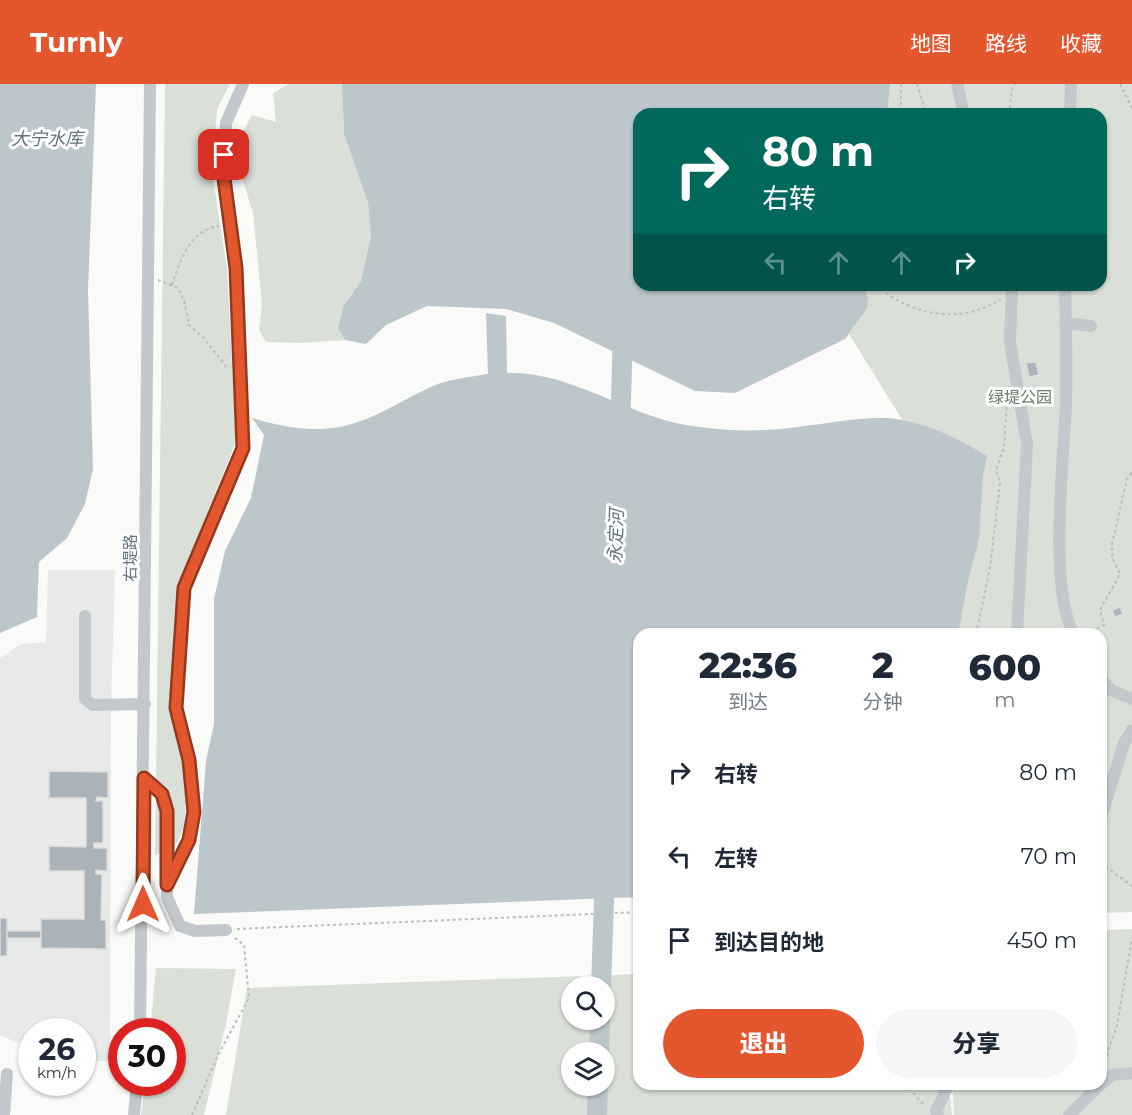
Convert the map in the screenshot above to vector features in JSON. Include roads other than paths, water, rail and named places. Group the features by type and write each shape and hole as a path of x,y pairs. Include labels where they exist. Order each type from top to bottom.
{"street":[{"name":"右堤路","path":"140,1018 150,84"},
{"path":"171,864 189,840 194,812 189,760 176,708 184,588 243,448 236,268 223,171 226,123 243,84"},
{"path":"957,84 963,108"},
{"path":"1070,108 1071,84"},
{"path":"1012,291 1010,342 1027,445 1017,628"},
{"path":"1065,291 1066,400 1059,566 1063,597 1072,628"},
{"path":"1065,323 1091,326"},
{"path":"85,616 85,699 93,705 145,704"},
{"path":"1107,685 1111,690 1132,699"},
{"path":"1107,798 1124,743 1132,730"},
{"path":"144,778 162,794 167,811 171,864 167,897 180,926 195,931 226,930"},
{"path":"1107,1075 1132,1073"},
{"path":"4,1115 7,1074"},
{"path":"934,1114 945,1090"},
{"path":"1070,1115 1095,1090"},
{"path":"134,1115 135,1096"}],"water":[{"name":"大宁水库","path":"0,84 96,84 88,290 93,469 85,504 67,538 39,562 37,617 0,633"},
{"path":"342,84 890,84 888,108 633,108 633,291 865,291 868,297 867,308 845,339 735,393 695,391 554,323 506,309 427,306 386,325 366,344 345,340 338,328 343,307 361,281 371,235 368,203 344,134"},
{"path":"486,313 506,316 507,373 531,374 553,379 663,420 715,429 760,430 865,418 886,418 926,426 964,443 987,456 983,476 979,539 959,628 633,628 633,897 194,914 206,761 214,724 214,599 225,551 251,498 264,435 252,418 298,428 321,429 344,426 378,414 440,384 488,374"}],"waterway":[{"name":"永定河","path":"620,432 623,330"},
{"name":"永定河","path":"601,976 605,872"},
{"name":"永定河","path":"599,1042 600,1030"},
{"name":"永定河","path":"597,1115 598,1096"}],"park label":[{"name":"绿堤公园","path":"1020,397"}]}
